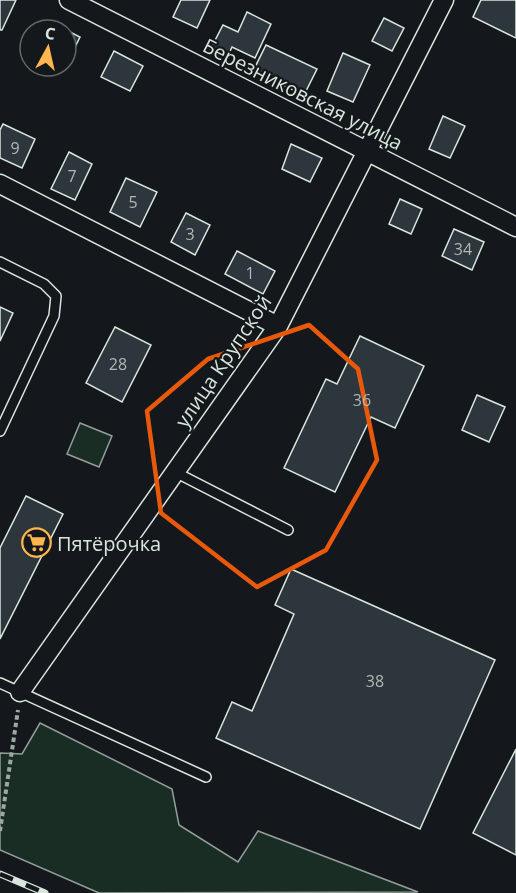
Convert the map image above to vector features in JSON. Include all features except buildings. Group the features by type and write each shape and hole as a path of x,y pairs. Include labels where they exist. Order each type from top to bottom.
{"street":[{"name":"Березниковская улица","path":"69,0 516,227"},
{"name":"улица Крупской","path":"20,692 278,326 444,0"},
{"path":"0,184 278,326"}],"lane":[{"path":"0,262 44,284 56,296 54,316 0,431"},
{"path":"176,472 288,530"},
{"path":"0,683 206,777"}],"path":[{"path":"0,831 20,692"}],"highlighted area":[{"path":"309,325 358,369 377,460 326,550 257,587 161,513 147,411 208,359"}],"green space":[{"path":"80,423 112,436 99,467 67,454"},
{"path":"40,723 172,789 179,825 238,862 258,831 418,892 99,893 0,850 0,753 22,754"}],"railway":[{"path":"0,874 45,893"}],"place":[{"name":"Пятёрочка","path":"36,543"}]}
